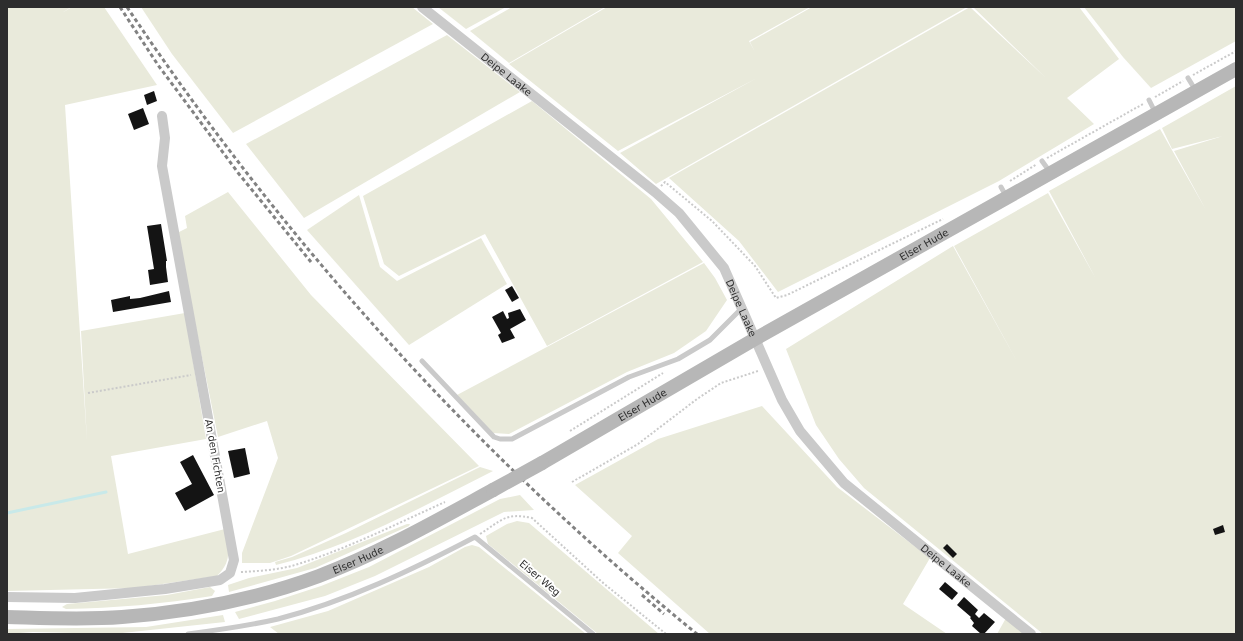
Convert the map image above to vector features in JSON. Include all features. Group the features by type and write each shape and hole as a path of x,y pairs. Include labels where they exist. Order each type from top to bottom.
{"street":[{"name":"Deipe Laake","path":"422,7 656,192 679,213 724,268 767,368 782,400 800,431 844,483 1031,634"},
{"name":"Elser Hude","path":"7,617 69,619 121,617 178,611 270,592 319,576 363,558 426,527 542,463 1004,192 1051,172 1236,69"},
{"name":"An den Fichten","path":"162,116 165,138 162,166 234,560 230,573"},
{"path":"7,597 75,598 165,589 220,580 230,573"}],"lane":[{"path":"1188,78 1196,92"},
{"path":"1149,100 1156,114"},
{"path":"1042,161 1051,172"},
{"path":"422,361 494,436 506,440 518,437 629,377 678,359 710,340 741,309"},
{"path":"188,634 271,620 325,604 404,573 475,537"},
{"name":"Eiser Weg","path":"475,537 593,634"}],"path":[{"path":"1004,192 1042,161 1236,51"},
{"path":"656,192 665,182 712,222 754,266 776,298 787,295 948,216"},
{"path":"564,435 675,366 678,359"},
{"path":"572,482 638,444 697,398 721,383 767,368"},
{"path":"88,393 200,373"},
{"path":"230,573 271,570 295,565 351,544 447,500"},
{"path":"475,537 506,516 519,515 532,518 602,582 666,634"}],"shaded area":[{"path":"7,7 71,7 62,13 72,7 104,7 157,85 65,105 87,441 81,331 185,313 206,439 111,456 128,554 225,529 228,549 227,560 217,576 135,588 7,591"},
{"path":"141,7 412,7 433,24 233,133 172,54"},
{"path":"438,7 506,7 466,29"},
{"path":"512,7 605,7 509,63 470,31"},
{"path":"607,7 810,7 749,41 755,52 750,42 812,7 967,7 656,184 620,153 757,78 618,151 509,64"},
{"path":"970,7 1046,78 973,7 1079,7 1119,59 1067,98 1094,124 999,181 778,292 739,241 669,178"},
{"path":"1084,7 1236,7 1236,41 1151,88 1123,57"},
{"path":"447,35 520,92 304,218 246,144"},
{"path":"1236,86 1236,634 1043,634 864,488 839,459 816,425 786,349 953,246 1019,365 954,246 1048,193 1096,279 1049,191 1160,129 1206,210 1174,151 1223,136 1172,149 1162,128"},
{"path":"532,101 651,199 703,262 547,346 485,234 399,276 384,264 363,196"},
{"path":"228,192 311,295 479,466 291,556 270,563 242,563 242,553 278,458 267,421 218,437 177,233 187,228 185,216"},
{"path":"359,195 380,267 397,281 481,238 507,284 409,345 307,230"},
{"path":"704,263 715,278 727,300 706,331 674,353 627,372 509,434 493,433 457,395"},
{"path":"762,406 837,487 930,558 903,604 947,634 710,634 618,553 632,536 575,485 658,439"},
{"path":"480,467 493,471 414,511 360,536 305,557 276,565 275,562 292,557 346,533"},
{"path":"520,495 534,510 504,512 375,576 325,596 239,619 235,612 321,586 369,567 500,499"},
{"path":"517,521 529,523 659,634 598,634 488,544 486,536 507,524"},
{"path":"410,524 409,526 315,568 229,592 228,585 249,578 297,568"},
{"path":"472,545 479,547 586,634 279,634 270,627 328,611 429,567 465,547"},
{"path":"210,587 215,591 212,596 194,599 121,607 66,609 62,607 67,604 167,595"},
{"path":"223,615 225,622 113,634 33,632 7,634 7,629 146,627"},
{"path":"1006,618 1025,634 997,634"}],"building":[{"path":"154,91 157,101 147,105 144,95"},
{"path":"143,108 149,124 134,130 128,114"},
{"path":"161,224 167,261 166,267 168,282 150,285 148,270 154,269 147,226"},
{"path":"512,286 519,298 512,302 505,290"},
{"path":"169,291 171,302 113,312 111,300 130,296 130,299 140,298"},
{"path":"520,309 526,320 510,329 515,338 502,343 498,335 501,333 492,317 503,311 507,319 509,318 508,313"},
{"path":"245,448 250,474 234,478 228,451"},
{"path":"193,455 214,495 185,511 175,493 192,484 180,462"},
{"path":"1223,525 1225,532 1215,535 1213,529"},
{"path":"947,544 957,554 953,558 943,548"},
{"path":"945,582 958,593 952,600 939,589"},
{"path":"964,597 978,610 975,614 979,618 984,613 995,622 984,634 981,634 972,626 974,623 970,618 971,617 957,605"}],"waterway":[{"path":"7,513 106,492"}],"railway":[{"path":"120,7 158,65 239,174 311,262"},
{"path":"127,7 188,94 252,179 319,262 389,342 462,419 537,494 616,565 697,634"},
{"path":"642,595 664,614"}]}
